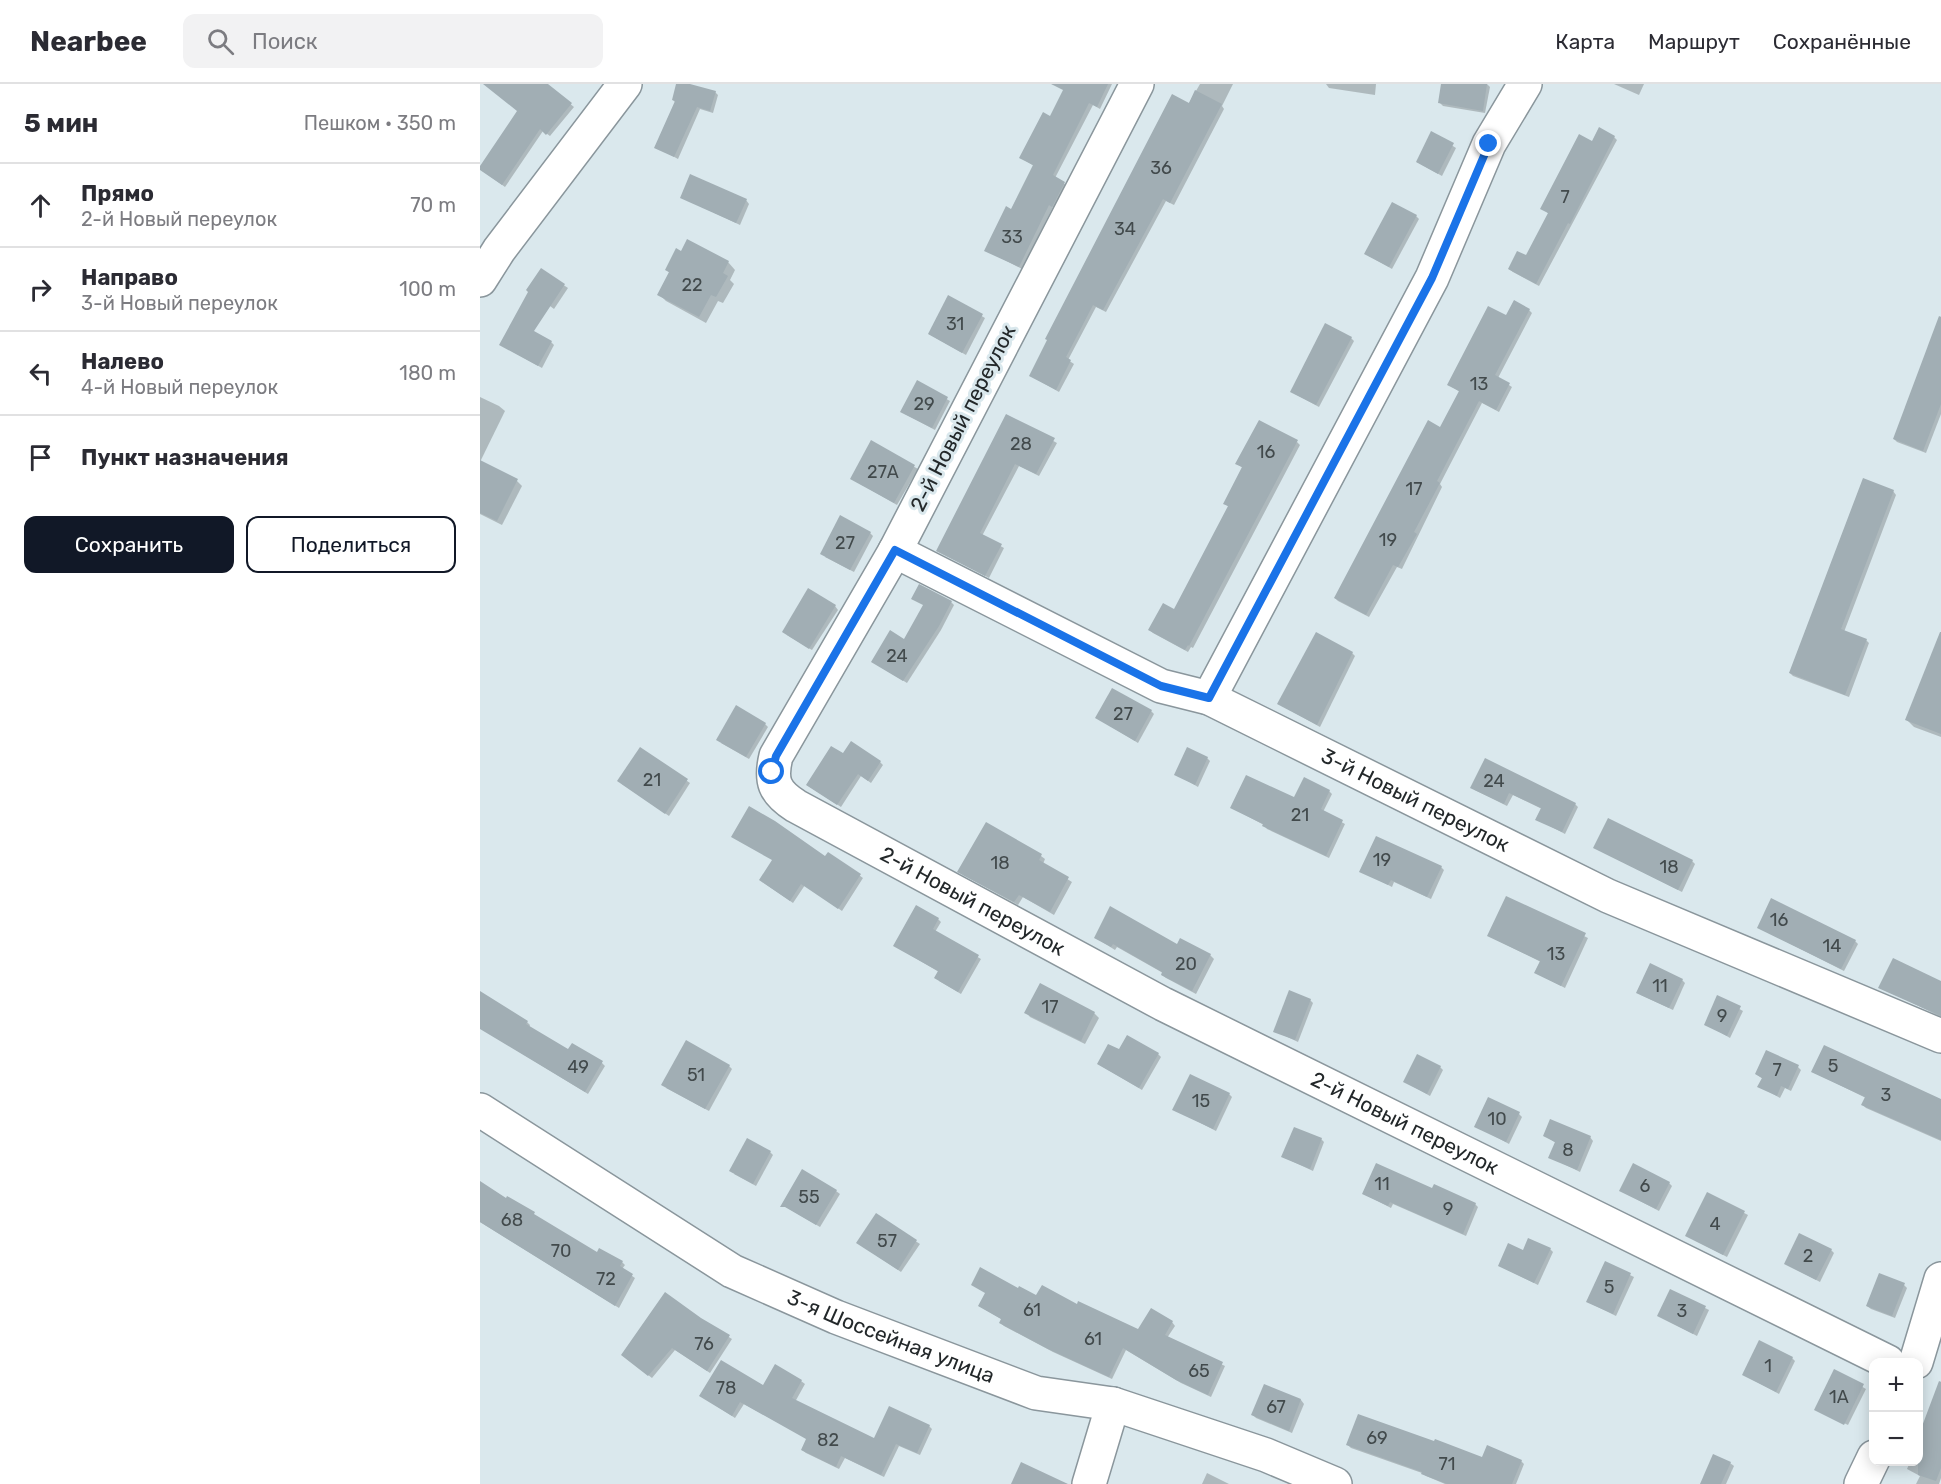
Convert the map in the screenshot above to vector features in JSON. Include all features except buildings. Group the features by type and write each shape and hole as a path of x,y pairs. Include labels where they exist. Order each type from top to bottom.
{"street":[{"path":"480,279 499,250 626,84"},
{"name":"2-й Новый переулок","path":"1137,84 895,550 776,756 772,772 775,786 783,798 1163,1004 1880,1358"},
{"path":"1209,698 1432,278 1489,144 1525,84"},
{"name":"3-й Новый переулок","path":"895,550 1161,686 1209,698 1608,896 1941,1036"},
{"name":"3-я Шоссейная улица","path":"480,1110 732,1271 836,1317 1036,1393 1113,1404 1266,1455 1335,1484"},
{"path":"1917,1358 1941,1279"},
{"path":"1089,1484 1113,1404"},
{"path":"1861,1484 1870,1466"}],"route":[{"path":"772,772 776,756 895,550 1161,686 1209,698 1432,278 1489,144"}]}
